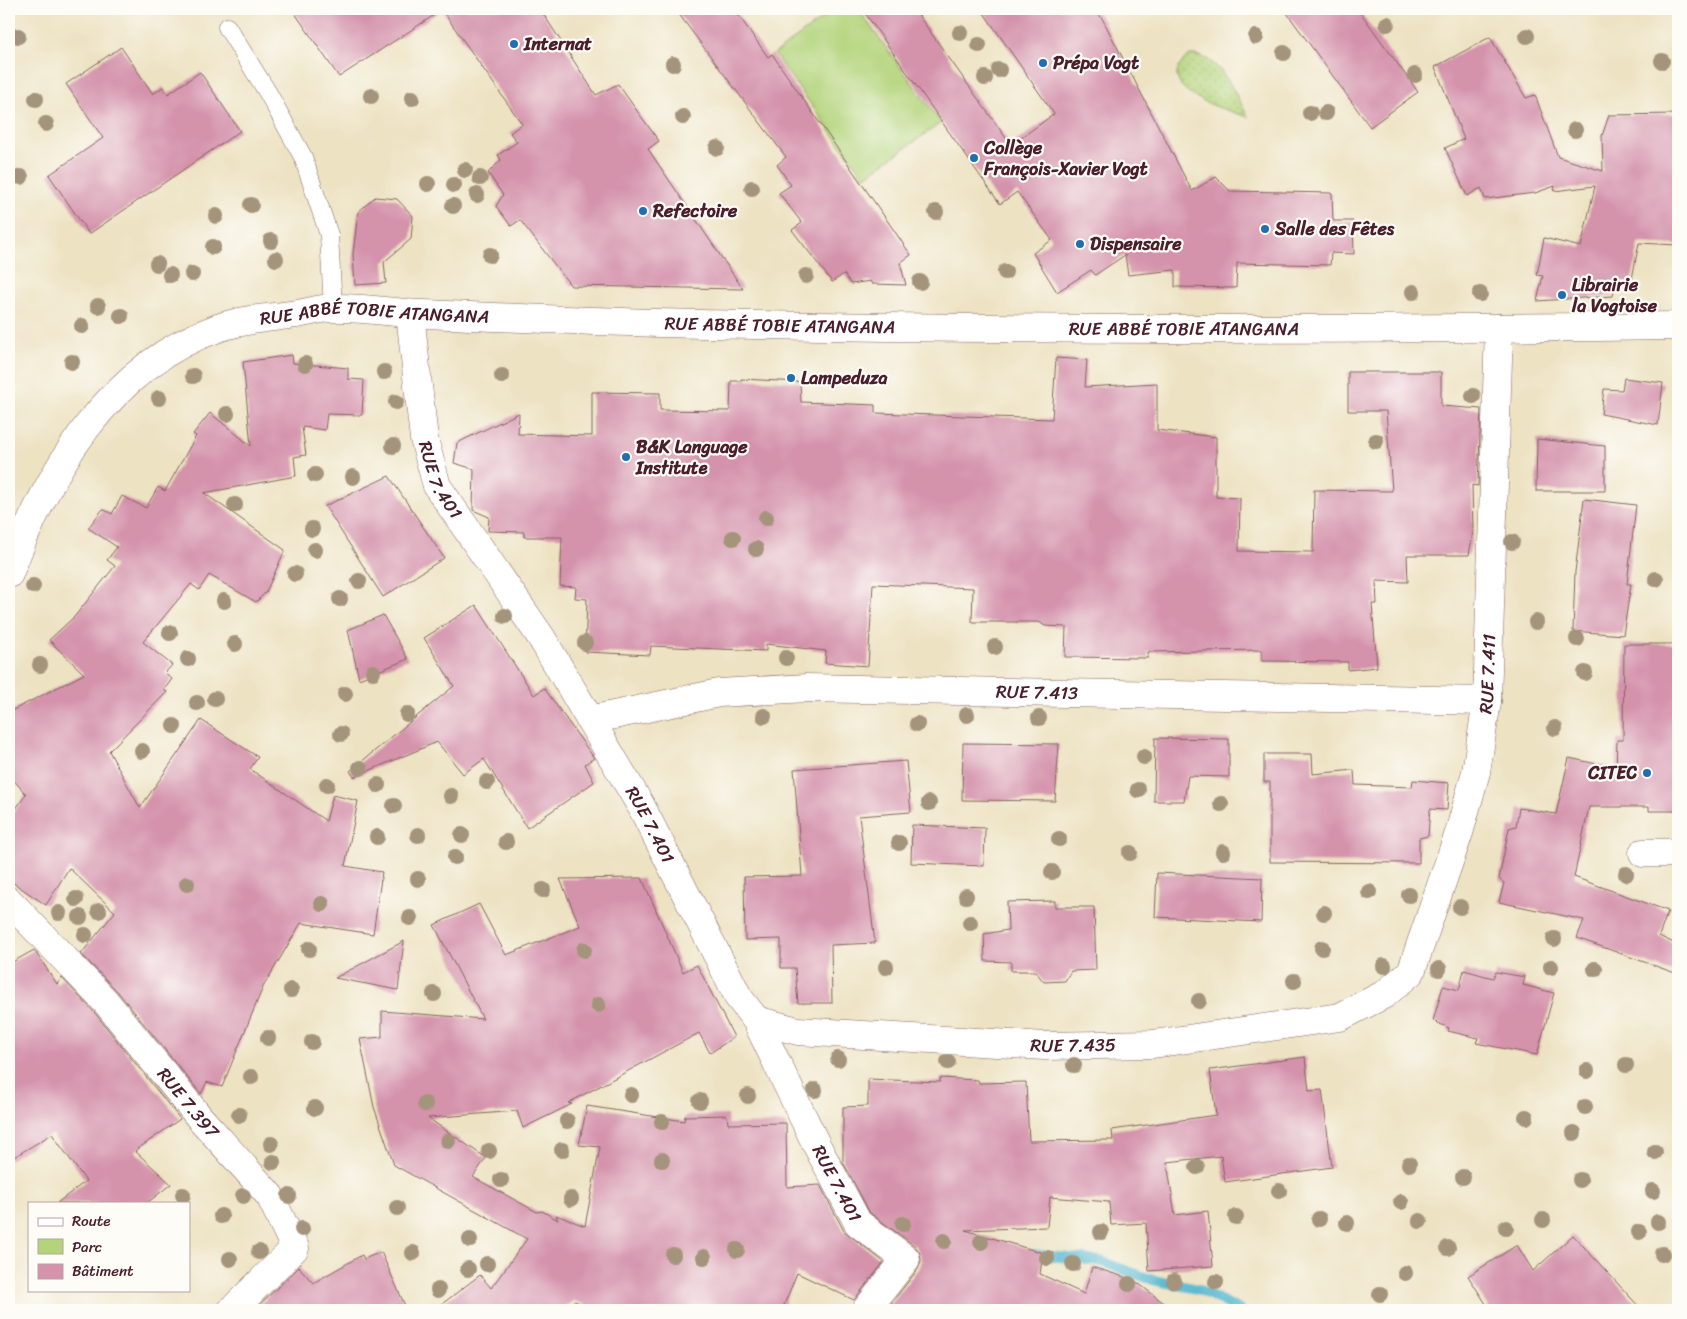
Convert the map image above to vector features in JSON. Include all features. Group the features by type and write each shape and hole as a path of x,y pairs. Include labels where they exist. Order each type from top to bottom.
{"street":[{"name":"RUE ABBÉ TOBIE ATANGANA","path":"9,574 44,494 66,456 90,423 118,390 147,365 178,345 220,327 333,308 410,314 657,323 1128,328 1678,326"},
{"name":"RUE 7.401","path":"410,314 424,439 437,486 541,637 641,806 739,998 756,1020 817,1146 858,1223 906,1259 866,1310"},
{"name":"RUE 7.411","path":"1385,994 1411,972 1459,833 1471,790 1487,701 1499,328"},
{"name":"RUE 7.413","path":"590,720 719,693 807,688 1487,701"},
{"path":"1643,853 1678,853"},
{"name":"RUE 7.397","path":"9,901 106,1002 200,1118 270,1196 295,1248 232,1310"},
{"name":"RUE 7.435","path":"756,1020 798,1031 818,1033 1046,1046 1153,1044 1340,1017 1385,994"}],"lane":[{"path":"227,27 268,93 302,157 329,235 333,308"}],"green space":[{"path":"835,9 858,9 941,123 864,177 774,54"},
{"path":"1190,55 1200,56 1218,68 1232,87 1248,117 1208,103 1183,88 1177,78 1179,67"}],"building":[{"path":"292,9 540,9 596,95 618,84 659,141 648,149 743,289 571,286 520,220 511,226 496,206 503,195 488,173 501,160 498,155 517,142 510,133 522,124 442,10 339,77"},
{"path":"675,9 734,9 768,57 772,54 911,255 900,263 906,285 872,284 870,281 851,284 844,274 832,282 792,230 802,223 779,193 791,185 777,165 786,157"},
{"path":"862,9 914,9 1011,145 1054,114 981,9 1095,9 1103,20 1192,191 1216,177 1230,191 1332,193 1333,221 1353,221 1354,254 1331,253 1330,265 1237,263 1236,288 1175,287 1175,270 1128,275 1125,255 1095,275 1091,270 1057,292 1033,253 1052,240 1017,192 1000,204"},
{"path":"1284,9 1358,9 1418,92 1370,127"},
{"path":"1490,37 1526,98 1535,95 1558,157 1603,171 1602,136 1609,115 1678,114 1678,245 1639,243 1631,284 1616,280 1613,296 1537,301 1543,276 1537,275 1544,238 1581,247 1595,186 1554,191 1555,186 1535,193 1485,199 1481,188 1467,196 1445,148 1464,139 1435,67"},
{"path":"121,47 153,94 163,87 168,94 200,72 240,131 89,234 49,175 103,138 66,84"},
{"path":"375,197 397,199 413,216 411,239 384,262 386,283 355,285 353,254 358,212"},
{"path":"292,355 293,363 348,368 348,379 364,380 362,415 327,414 325,430 302,427 306,455 294,457 296,476 204,493 285,550 266,592 256,602 209,575 199,590 191,584 143,642 172,665 165,673 172,679 164,690 167,692 109,751 140,808 201,720 258,757 250,769 326,821 333,795 358,801 345,866 382,872 373,934 301,923 263,987 222,1087 207,1082 201,1094 118,992 81,954 115,912 69,868 46,905 9,880 9,819 26,794 9,775 9,712 84,674 49,640 75,616 115,566 107,560 117,547 88,528 103,509 112,514 122,496 146,508 158,487 165,491 196,436 193,434 210,413 251,446 243,362"},
{"path":"1056,358 1087,360 1085,387 1157,383 1157,430 1216,437 1216,497 1240,498 1239,551 1313,552 1314,490 1392,491 1386,411 1348,411 1348,372 1441,372 1441,406 1481,409 1478,486 1472,485 1473,532 1469,555 1407,555 1408,582 1376,581 1377,604 1372,604 1377,667 1348,670 1348,662 1262,661 1262,650 1148,652 1148,658 1065,657 1066,627 1045,626 1039,622 972,622 973,588 873,584 868,666 825,663 826,651 766,644 766,651 651,646 650,655 585,652 587,599 575,598 576,587 560,586 562,537 524,537 524,532 488,531 489,517 473,510 474,469 454,463 457,443 519,413 518,434 592,436 592,392 660,393 660,410 730,411 731,381 741,381 741,379 800,382 801,402 875,405 875,413 1052,419"},
{"path":"1624,378 1663,383 1658,425 1601,414 1604,389 1622,390"},
{"path":"1537,439 1605,446 1605,491 1536,491"},
{"path":"389,476 444,558 383,597 325,506"},
{"path":"1584,499 1636,505 1627,584 1631,584 1623,635 1573,631 1575,572"},
{"path":"476,605 534,695 544,688 594,758 585,764 594,782 527,828 484,759 463,774 437,742 354,777 350,771 454,686 424,638"},
{"path":"383,615 408,659 359,679 348,630"},
{"path":"1624,644 1678,644 1678,811 1649,811 1649,807 1589,807 1574,877 1668,911 1659,936 1678,945 1678,974 1577,938 1584,920 1499,902 1504,883 1499,879 1509,828 1516,826 1519,808 1556,814 1569,758 1616,768 1617,740 1623,740"},
{"path":"1155,738 1229,739 1229,777 1188,776 1184,801 1154,801"},
{"path":"963,743 1059,744 1055,801 962,800"},
{"path":"1264,754 1312,754 1313,774 1354,770 1355,785 1412,787 1413,780 1449,783 1447,810 1430,809 1428,836 1419,838 1419,863 1270,862 1270,782 1264,782"},
{"path":"906,761 911,812 859,816 875,943 831,945 832,1003 798,1003 795,968 781,968 781,939 745,940 744,877 802,876 794,769"},
{"path":"912,825 985,828 984,866 911,863"},
{"path":"1157,873 1262,878 1261,922 1155,917"},
{"path":"642,878 683,972 697,965 734,1037 710,1053 699,1033 568,1103 572,1104 523,1128 517,1111 428,1118 486,1158 473,1177 537,1212 542,1211 558,1220 556,1215 585,1226 600,1147 579,1145 587,1106 684,1121 685,1116 727,1115 728,1124 786,1123 787,1187 820,1185 844,1231 884,1262 854,1300 797,1273 782,1310 601,1310 574,1301 558,1310 434,1310 480,1275 491,1288 527,1239 394,1165 374,1107 360,1039 382,1037 382,1011 483,1019 434,925 479,904 506,955 580,926 560,879"},
{"path":"1055,901 1055,907 1094,907 1096,970 1071,971 1065,981 1044,982 1035,971 1011,971 1011,962 985,961 984,934 1008,930 1007,902"},
{"path":"404,941 398,990 335,978"},
{"path":"34,950 57,984 62,978 94,1012 180,1119 135,1151 171,1184 148,1202 58,1202 86,1181 52,1134 9,1160 9,964"},
{"path":"1464,970 1493,978 1496,972 1525,977 1523,985 1554,993 1537,1055 1476,1043 1478,1038 1448,1031 1449,1028 1433,1021 1443,986 1459,990"},
{"path":"1305,1057 1309,1091 1322,1090 1332,1167 1225,1182 1221,1156 1167,1162 1175,1215 1208,1211 1213,1266 1149,1271 1146,1223 1111,1225 1109,1202 1050,1197 1047,1227 965,1230 1043,1253 1040,1274 1084,1294 1092,1267 1134,1280 1173,1310 886,1310 918,1269 921,1261 920,1253 915,1246 870,1213 843,1162 843,1107 868,1106 868,1079 940,1082 940,1078 978,1080 979,1083 1026,1082 1029,1141 1113,1140 1112,1130 1216,1115 1210,1070"},
{"path":"1573,1235 1642,1310 1490,1310 1468,1276 1517,1245 1533,1271"},
{"path":"381,1252 407,1310 254,1310 299,1267 313,1283 362,1255 364,1259"}],"waterway":[{"path":"1029,1254 1100,1261 1153,1280 1198,1289 1240,1310"}],"place":[{"name":"Internat","path":"514,44"},
{"name":"Prépa Vogt","path":"1043,63"},
{"name":"Collège François-Xavier Vogt","path":"974,158"},
{"name":"Refectoire","path":"643,211"},
{"name":"Salle des Fêtes","path":"1265,229"},
{"name":"Dispensaire","path":"1080,244"},
{"name":"Librairie la Vogtoise","path":"1562,295"},
{"name":"Lampeduza","path":"791,378"},
{"name":"B&K Language Institute","path":"626,457"},
{"name":"CITEC","path":"1647,773"}]}
